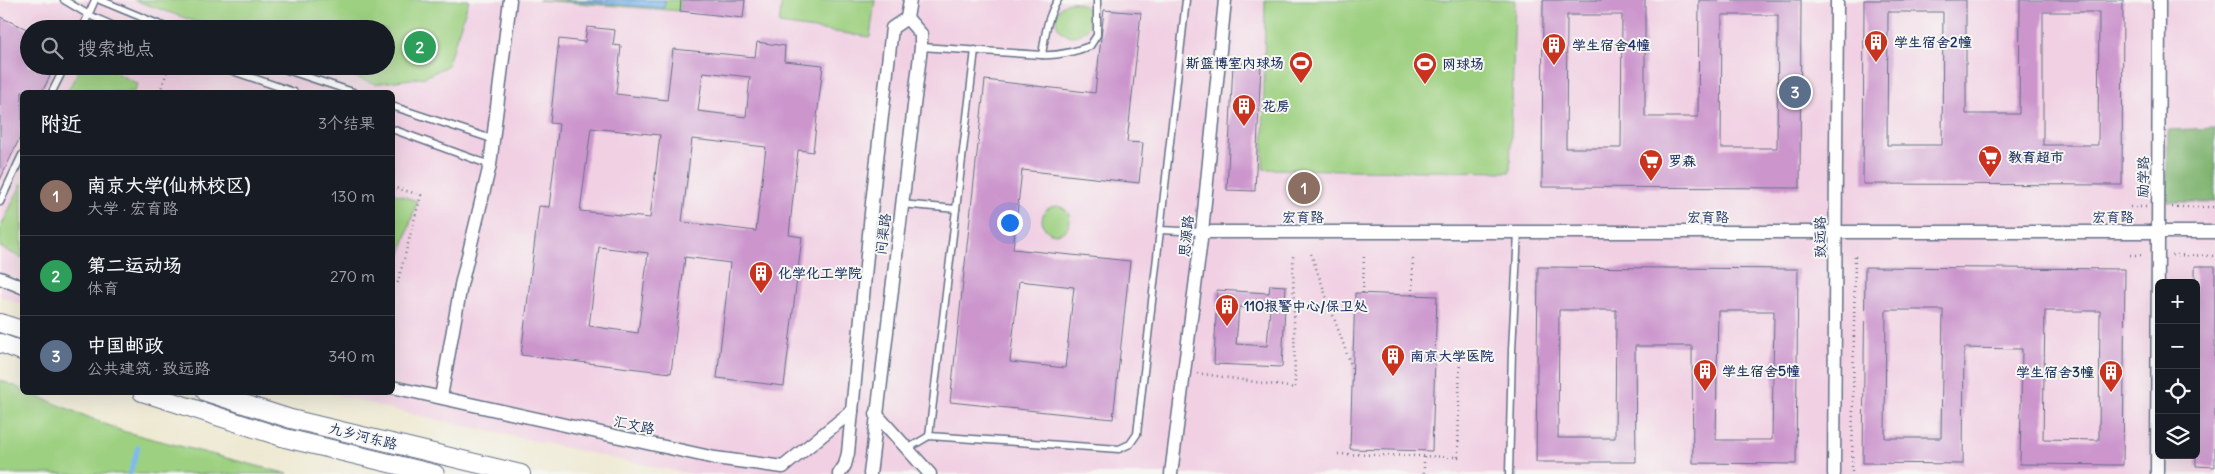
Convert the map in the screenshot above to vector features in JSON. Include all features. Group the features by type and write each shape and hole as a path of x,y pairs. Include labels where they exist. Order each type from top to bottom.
{"main road":[{"path":"0,322 20,329"},
{"path":"0,343 20,350"},
{"name":"九乡河东路","path":"151,395 285,438 435,474"},
{"name":"九乡河东路","path":"215,395 290,419 521,474"}],"street":[{"path":"441,397 460,285 490,166 510,0"},
{"path":"907,18 910,0"},
{"name":"思源路","path":"1171,474 1202,232 1225,0"},
{"name":"致远路","path":"1834,474 1837,0"},
{"name":"励学路","path":"2157,474 2159,0"},
{"name":"问渠路","path":"839,474 845,465 848,453 872,203 892,28 907,18 921,34 921,47 870,474"},
{"name":"宏育路","path":"1202,232 2215,232"},
{"path":"0,278 20,286"},
{"name":"汇文路","path":"395,388 715,458 782,467 852,411"},
{"path":"876,414 930,474"}],"lane":[{"path":"64,0 100,20"},
{"path":"86,20 95,0"},
{"path":"100,0 148,20"},
{"path":"1042,55 1046,31 1053,7 1058,0"},
{"path":"921,47 1056,56 1090,46 1097,35 1097,0"},
{"path":"907,449 929,436 1119,448 1130,444 1137,434 1186,0"},
{"path":"929,436 975,50"},
{"path":"53,90 60,75"},
{"path":"244,75 288,90"},
{"path":"302,75 347,90"},
{"path":"395,107 492,139"},
{"path":"395,130 490,166"},
{"path":"0,202 20,159"},
{"path":"901,204 956,209"},
{"path":"1160,230 1202,232"},
{"path":"1509,474 1512,350 1518,232"}],"path":[{"path":"161,90 166,75"},
{"path":"395,188 421,195 397,285"},
{"path":"2157,208 2215,208"},
{"path":"1183,371 1295,388 1293,254"},
{"path":"1310,254 1352,368"},
{"path":"1363,294 1364,254"},
{"path":"2158,254 2215,256"},
{"path":"1412,296 1413,255"},
{"path":"1852,472 1855,256"},
{"path":"1338,454 1458,457 1460,350"},
{"path":"1424,457 1424,474"}],"shaded area":[{"path":"0,0 2215,0 2215,474 693,474 658,468 419,416 337,395 395,395 395,90 20,90 20,304 0,296"}],"green space":[{"path":"134,0 469,0 447,66 425,77 375,84 350,75 395,75 395,20 191,20"},
{"path":"539,0 681,0 680,11"},
{"path":"782,0 875,0 870,37 779,24"},
{"name":"网球场","path":"1265,0 1515,0 1510,172 1263,169"},
{"path":"1073,2 1080,3 1085,7 1089,12 1089,26 1085,31 1080,35 1073,36 1066,35 1061,31 1057,26 1056,19 1057,12 1061,7 1066,3"},
{"path":"76,75 120,75 138,84 135,90 68,90"},
{"path":"2215,128 2215,202 2166,202 2168,130"},
{"path":"20,187 20,257 0,247 0,228"},
{"path":"395,194 417,201 395,272"},
{"path":"1056,206 1066,210 1070,220 1066,230 1056,234 1046,230 1042,220 1046,210"},
{"path":"0,380 20,388 20,395 35,395 122,431 288,474 0,474"}],"water":[{"path":"564,0 665,0 664,8"}],"building":[{"path":"681,0 745,0 743,18 680,11"},
{"name":"学生宿舍4幢","path":"1543,0 1645,0 1645,117 1698,117 1699,0 1801,0 1800,188 1542,187","holes":["1567,15 1622,15 1621,148 1566,148","1722,15 1778,15 1777,148 1721,148"]},
{"name":"学生宿舍2幢","path":"1864,0 1966,0 1966,114 2019,114 2020,0 2123,0 2122,185 1863,184","holes":["1888,12 1943,12 1942,145 1887,145","2043,12 2099,12 2098,145 2043,145"]},
{"path":"1104,10 1141,13 1127,142 1143,143 1139,183 1022,170 1013,249 1130,261 1113,419 950,402 985,80 1095,93","holes":["1019,281 1074,287 1065,368 1010,362"]},
{"path":"0,17 20,26 20,75 50,75 43,90 20,90 20,137 0,180"},
{"path":"587,27 615,30 613,45 621,46 616,94 667,100 673,49 755,57 757,42 785,46 784,61 823,65 813,152 798,150 789,235 802,237 784,386 717,378 730,263 685,257 671,373 521,355 539,206 549,207 559,124 550,123 559,39 585,42","holes":["703,72 750,77 746,117 698,111","591,128 660,135 650,218 580,211","692,139 766,147 756,231 682,222","599,247 648,253 638,333 589,326"]},
{"name":"花房","path":"1233,63 1261,64 1255,191 1227,190"},
{"path":"2195,266 2215,266 2215,467 2196,466 2196,459 2200,459 2200,279 2195,279"},
{"name":"学生宿舍5幢","path":"1538,267 1798,269 1796,464 1693,463 1692,346 1635,346 1636,462 1536,462","holes":["1559,310 1616,310 1615,438 1558,438","1718,311 1774,311 1772,440 1716,440"]},
{"name":"学生宿舍3幢","path":"1865,267 2125,269 2123,465 2020,464 2022,349 1964,348 1963,464 1863,463","holes":["1886,310 1943,310 1941,438 1885,438","2045,311 2100,311 2099,440 2043,439"]},
{"name":"110报警中心/保卫处","path":"1270,285 1286,286 1282,367 1214,364 1217,290 1269,293","holes":["1239,307 1270,309 1267,346 1236,344"]},
{"name":"南京大学医院","path":"1355,293 1437,296 1432,451 1350,449"}],"waterway":[{"path":"130,474 138,447"}],"place":[{"name":"第二运动场","path":"420,47"},
{"name":"学生宿舍2幢","path":"1876,63"},
{"name":"学生宿舍4幢","path":"1554,66"},
{"name":"斯篮博室内球场","path":"1301,84"},
{"name":"网球场","path":"1425,85"},
{"name":"中国邮政","path":"1795,92"},
{"name":"花房","path":"1244,127"},
{"name":"教育超市","path":"1990,178"},
{"name":"罗森","path":"1651,182"},
{"name":"南京大学(仙林校区)","path":"1304,188"},
{"name":"化学化工学院","path":"761,294"},
{"name":"110报警中心/保卫处","path":"1227,327"},
{"name":"南京大学医院","path":"1393,377"},
{"name":"学生宿舍5幢","path":"1705,392"},
{"name":"学生宿舍3幢","path":"2111,393"}]}
